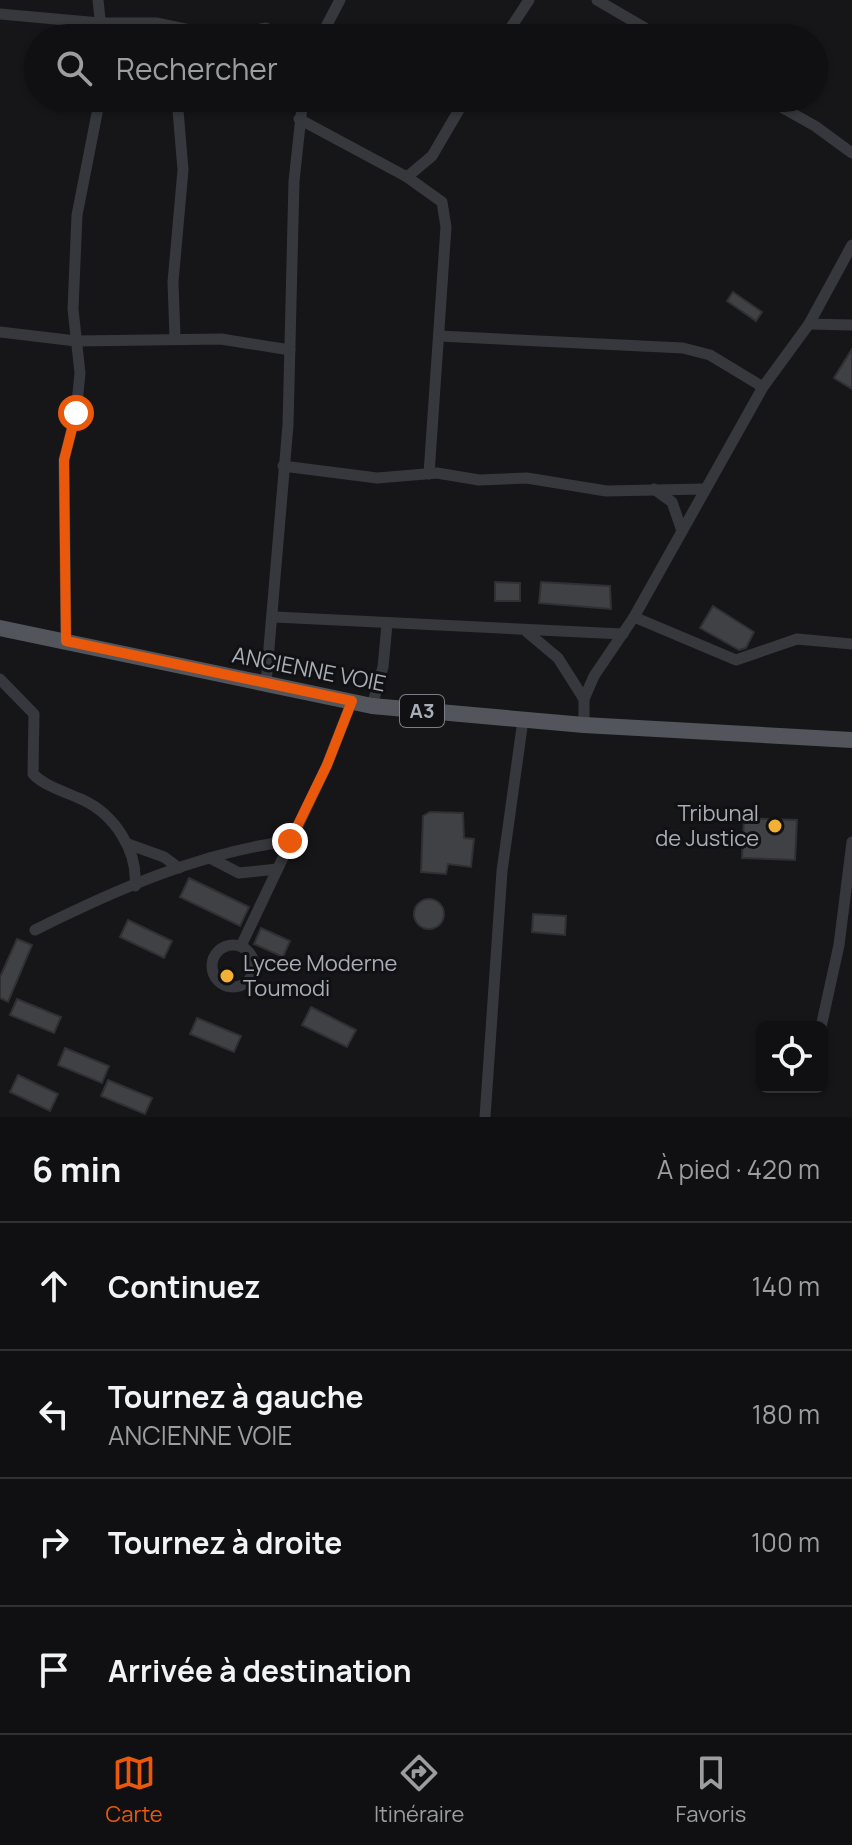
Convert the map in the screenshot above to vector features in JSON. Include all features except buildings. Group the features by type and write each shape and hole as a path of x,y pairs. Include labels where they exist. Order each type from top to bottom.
{"main road":[{"name":"ANCIENNE VOIE","path":"2,630 372,706 584,725 852,740"}],"street":[{"path":"98,0 100,23"},
{"path":"327,24 340,0"},
{"path":"513,24 529,0"},
{"path":"597,0 638,24"},
{"path":"0,14 100,23 159,24"},
{"path":"66,641 64,477 80,373 73,309 77,215 97,112"},
{"path":"175,338 173,282 183,170 178,112"},
{"path":"266,683 275,617 288,425 300,112"},
{"path":"407,177 432,156 458,112"},
{"path":"790,112 852,153"},
{"path":"299,119 434,194 445,211 429,474"},
{"path":"584,725 584,699 594,676 634,617 763,387 809,324 852,245"},
{"path":"809,324 852,325"},
{"path":"0,332 76,341 221,339 290,350"},
{"path":"439,336 683,348 710,355 763,387"},
{"path":"283,466 377,478 429,474 479,480 527,478 606,491 704,489"},
{"path":"654,489 672,502 682,531"},
{"path":"275,617 526,632 623,634"},
{"path":"634,617 736,660 797,639 852,644"},
{"path":"372,706 383,667 387,624"},
{"path":"526,632 558,658 584,699"},
{"path":"0,679 34,714 33,774 92,806 128,844 137,866 135,886"},
{"path":"241,946 327,765 352,701"},
{"path":"485,1117 502,871 523,720"},
{"path":"35,930 179,868 290,841"},
{"path":"822,1021 839,945 852,842"},
{"path":"128,844 164,857 179,868"},
{"path":"210,858 239,873 277,869"}],"place":[{"name":"Tribunal de Justice","path":"775,826"},
{"name":"Lycee Moderne Toumodi","path":"227,976"}],"route":[{"path":"76,413 64,460 66,641 352,701 315,793 290,841"}]}
